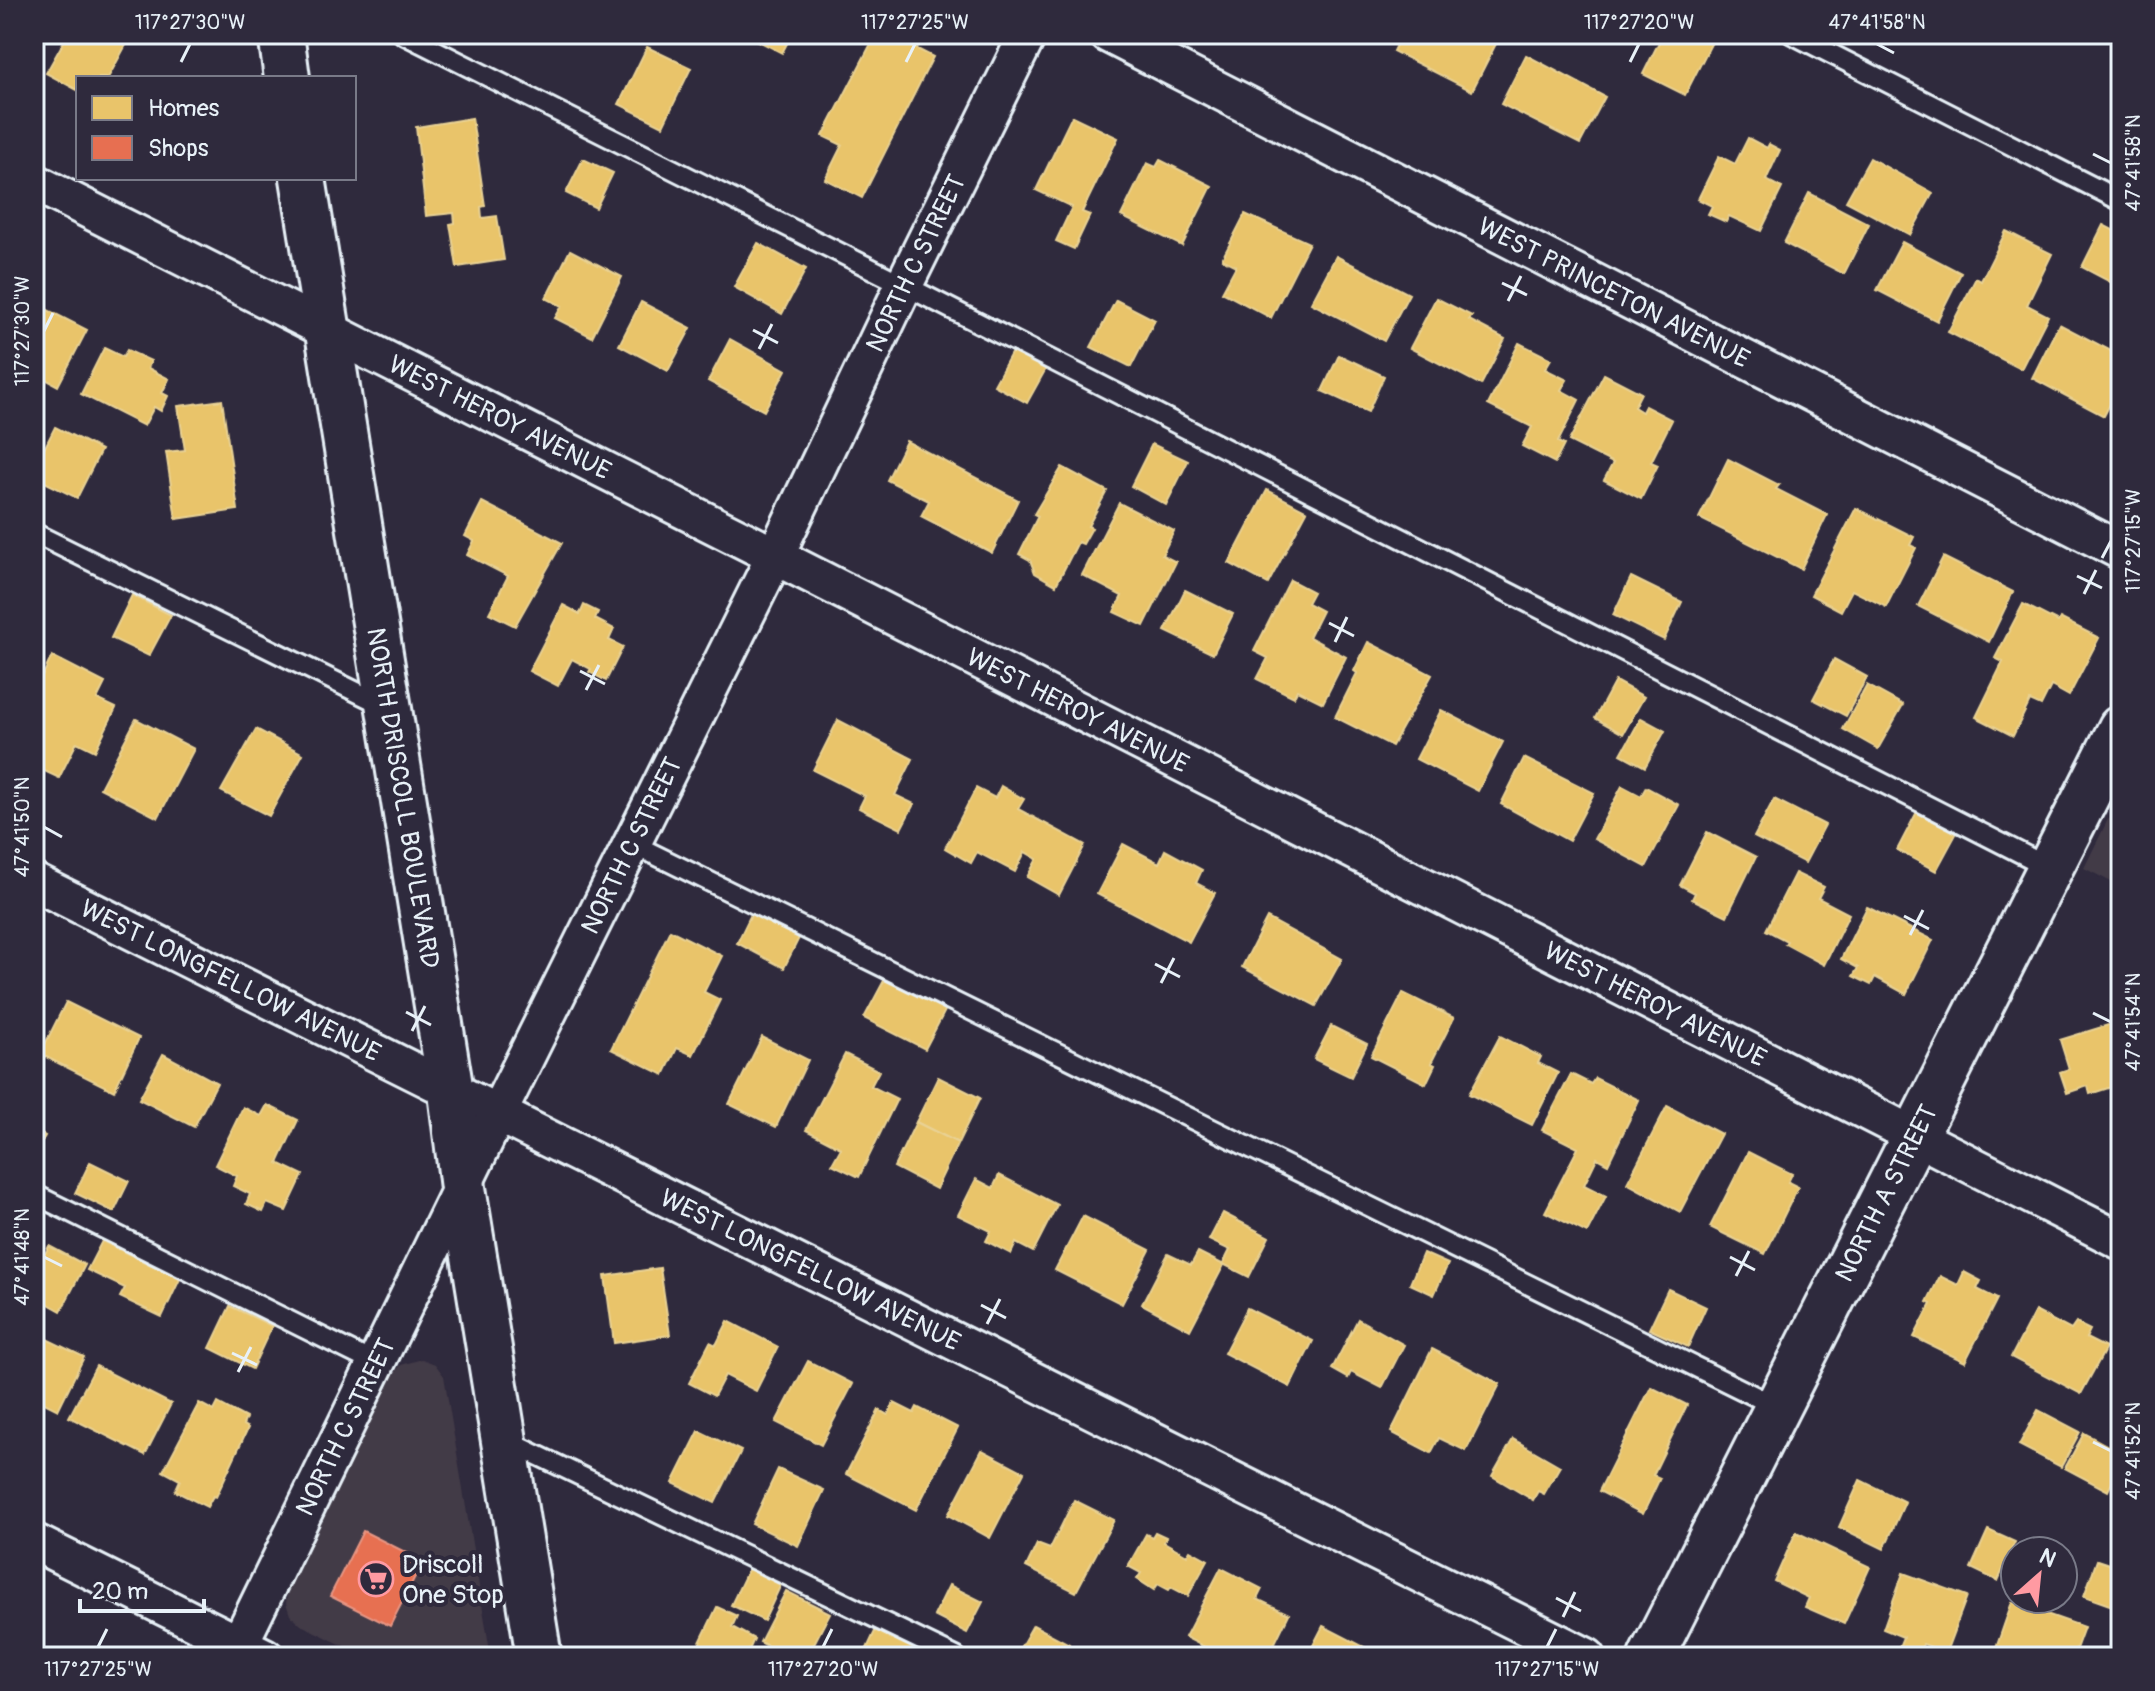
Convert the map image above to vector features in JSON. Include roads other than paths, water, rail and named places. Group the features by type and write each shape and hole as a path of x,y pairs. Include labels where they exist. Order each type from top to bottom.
{"main road":[{"path":"281,34 287,76"},
{"name":"NORTH DRISCOLL BOULEVARD","path":"303,180 539,1657"},
{"name":"NORTH A STREET","path":"1651,1657 2121,728"}],"street":[{"name":"NORTH C STREET","path":"246,1653 376,1364 775,556 1028,34"},
{"name":"WEST PRINCETON AVENUE","path":"1108,34 2121,551"},
{"name":"WEST HEROY AVENUE","path":"34,182 2121,1241"},
{"name":"WEST LONGFELLOW AVENUE","path":"34,882 1587,1657"},
{"path":"34,1542 246,1653"}],"lane":[{"path":"403,34 904,285 2050,868"},
{"path":"1792,34 2121,201"},
{"path":"34,533 388,707"},
{"path":"631,843 1777,1407"},
{"path":"34,1194 376,1364"},
{"path":"505,1440 956,1657"}],"place":[{"name":"Driscoll One Stop","path":"376,1579"}]}
